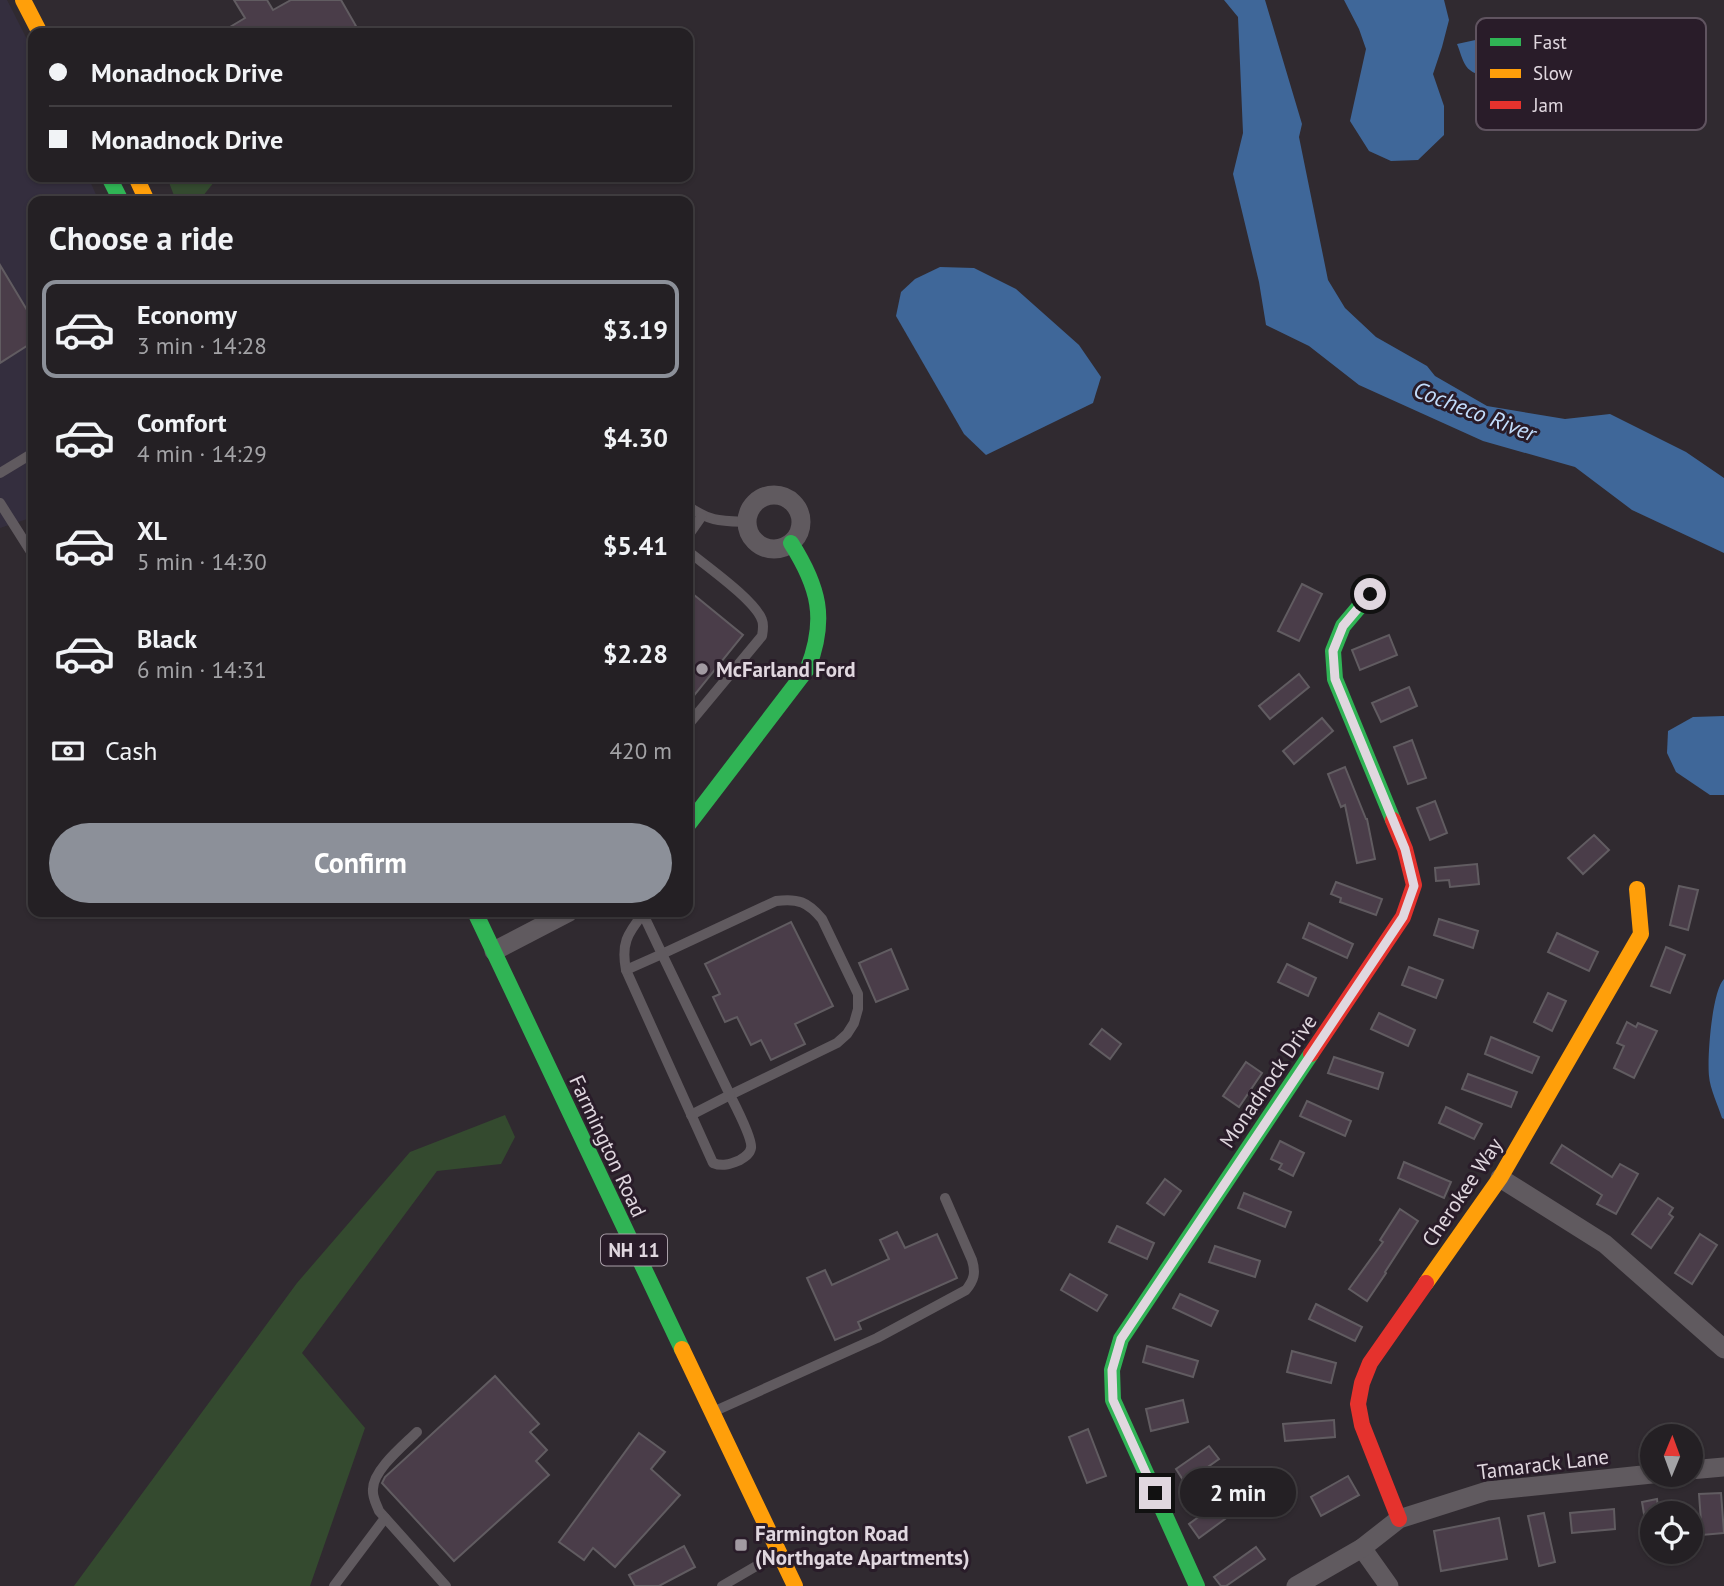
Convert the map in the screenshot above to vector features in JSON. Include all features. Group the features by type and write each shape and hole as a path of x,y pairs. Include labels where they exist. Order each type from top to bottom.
{"main road":[{"path":"23,0 37,28"},
{"path":"693,818 808,668 815,652 819,636 817,599 803,560 791,543"},
{"name":"Monadnock Drive","path":"1197,1586 1113,1400 1112,1370 1121,1339 1403,917 1414,886 1405,849 1335,679 1333,651 1343,626 1370,594"},
{"name":"Cherokee Way","path":"1399,1519 1362,1425 1358,1404 1362,1383 1370,1363 1500,1178 1641,934 1637,889"},
{"name":"Farmington Road","path":"477,917 795,1586"}],"street":[{"path":"772,495 781,496 794,505 801,521 797,537 784,547 775,549 759,545 753,540 748,522 751,508 764,497 772,495"},
{"path":"494,951 559,917"},
{"path":"1500,1178 1605,1244 1724,1349"},
{"path":"1703,1469 1724,1468"},
{"name":"Tamarack Lane","path":"1296,1586 1362,1548 1399,1519 1487,1491 1640,1475"},
{"path":"1362,1548 1389,1586"}],"lane":[{"path":"0,473 28,456"},
{"path":"0,503 28,547"},
{"path":"693,510 702,516 723,521 748,522"},
{"path":"693,529 702,516"},
{"path":"693,555 751,603 763,621 764,628 762,636 693,719"},
{"path":"626,970 775,901 790,899 803,902 814,909 822,919 858,995 854,1023 837,1043 691,1115"},
{"path":"640,917 624,943 626,970 713,1163 721,1166 730,1164 747,1156 751,1141 645,917"},
{"path":"711,1412 877,1338 966,1290 974,1281 975,1269 945,1198"},
{"path":"416,1432 377,1474 372,1486 374,1498 385,1518 446,1586"},
{"path":"334,1586 385,1518"},
{"path":"722,1586 779,1553"}],"shaded area":[{"path":"0,0 7,0 28,41 28,182 90,182 97,196 28,196 28,519 0,528"}],"green space":[{"path":"169,182 214,182 203,196 174,196"},
{"path":"505,1115 515,1137 501,1164 437,1171 302,1353 365,1428 310,1586 74,1586 297,1283 410,1152"}],"water":[{"name":"Cocheco River","path":"1224,0 1265,0 1302,124 1299,137 1328,280 1345,308 1376,337 1427,366 1435,376 1487,406 1565,419 1610,414 1686,452 1724,478 1724,553 1632,510 1575,467 1483,441 1359,385 1309,346 1266,325 1259,282 1233,174 1243,133 1238,17"},
{"path":"1344,0 1444,0 1449,20 1433,74 1444,106 1444,135 1418,160 1391,161 1369,151 1350,121 1366,49"},
{"path":"1476,40 1476,73 1466,66 1457,44"},
{"path":"940,267 974,268 1016,289 1079,345 1101,377 1093,403 986,455 964,434 896,316 901,292 915,279"},
{"path":"1724,716 1724,795 1710,795 1676,772 1667,753 1668,731 1693,717"},
{"path":"1724,979 1724,1119 1711,1086 1709,1067 1713,1010"}],"building":[{"path":"234,0 267,0 273,10 291,0 341,0 356,26 228,28 245,18"},
{"path":"0,265 28,312 28,345 0,363"},
{"path":"1302,584 1322,594 1299,641 1278,631"},
{"name":"McFarland Ford","path":"693,594 743,635 693,697"},
{"path":"1389,635 1397,655 1360,670 1352,650"},
{"path":"1299,674 1309,687 1270,719 1259,706"},
{"path":"1409,687 1417,706 1381,722 1372,703"},
{"path":"1322,718 1333,731 1294,764 1283,751"},
{"path":"1412,740 1426,778 1408,784 1394,747"},
{"path":"1345,767 1367,819 1375,859 1357,863 1345,805 1341,807 1328,774"},
{"path":"1435,801 1447,833 1430,840 1417,808"},
{"path":"1594,835 1609,850 1583,874 1568,858"},
{"path":"1477,864 1479,884 1450,887 1449,880 1436,881 1435,868"},
{"path":"1336,882 1382,899 1376,915 1340,902 1341,898 1331,894"},
{"path":"1679,886 1698,890 1688,930 1670,925"},
{"path":"1439,919 1478,931 1473,948 1434,935"},
{"path":"791,922 833,1006 795,1024 805,1044 771,1060 761,1040 751,1045 737,1017 725,1022 713,997 720,994 705,964"},
{"path":"1309,923 1353,944 1347,958 1303,938"},
{"path":"1557,933 1598,952 1589,971 1548,952"},
{"path":"1666,947 1685,955 1670,993 1651,986"},
{"path":"891,949 908,989 876,1002 859,963"},
{"path":"1287,964 1316,978 1308,996 1278,982"},
{"path":"1409,967 1443,980 1436,998 1402,985"},
{"path":"1548,993 1566,1001 1552,1031 1534,1022"},
{"path":"1379,1013 1415,1030 1408,1046 1371,1029"},
{"path":"1627,1022 1636,1027 1638,1023 1657,1031 1634,1078 1614,1068 1624,1046 1617,1043"},
{"path":"1102,1029 1121,1044 1110,1059 1090,1044"},
{"path":"1491,1037 1539,1057 1532,1073 1485,1054"},
{"path":"1334,1057 1383,1073 1378,1089 1328,1073"},
{"path":"1246,1062 1262,1073 1239,1107 1223,1096"},
{"path":"1468,1074 1517,1092 1511,1107 1462,1089"},
{"path":"1307,1101 1351,1121 1345,1136 1300,1116"},
{"path":"1446,1107 1482,1124 1474,1139 1439,1123"},
{"path":"1280,1141 1304,1153 1293,1176 1279,1169 1282,1164 1271,1159"},
{"path":"1562,1145 1612,1177 1620,1164 1638,1174 1616,1214 1597,1204 1602,1195 1551,1163"},
{"path":"1404,1162 1451,1182 1444,1198 1398,1178"},
{"path":"1165,1179 1181,1191 1164,1215 1147,1203"},
{"path":"1244,1193 1291,1212 1285,1227 1238,1208"},
{"path":"1658,1198 1673,1208 1669,1214 1673,1217 1651,1248 1632,1234"},
{"path":"1400,1209 1418,1221 1367,1301 1349,1289 1383,1242 1380,1240"},
{"path":"1117,1226 1154,1243 1147,1259 1109,1242"},
{"path":"897,1232 905,1248 937,1234 957,1278 858,1322 861,1329 835,1340 807,1278 825,1270 832,1285 889,1259 880,1240"},
{"path":"1700,1234 1717,1245 1692,1284 1675,1273"},
{"path":"1215,1246 1260,1261 1255,1277 1209,1262"},
{"path":"1070,1274 1107,1295 1097,1311 1061,1290"},
{"path":"1180,1294 1218,1311 1211,1326 1173,1308"},
{"path":"1316,1304 1362,1327 1355,1341 1309,1319"},
{"path":"1147,1346 1198,1361 1193,1377 1143,1362"},
{"path":"1292,1351 1336,1363 1331,1383 1287,1372"},
{"path":"495,1376 539,1424 530,1432 547,1450 536,1461 549,1475 454,1561 382,1483 385,1477"},
{"path":"1183,1400 1188,1422 1151,1431 1146,1409"},
{"path":"1334,1420 1335,1437 1285,1441 1283,1424"},
{"path":"1088,1429 1106,1476 1087,1483 1069,1437"},
{"path":"639,1433 665,1452 651,1469 680,1495 615,1567 593,1548 584,1560 559,1542"},
{"path":"1209,1446 1219,1459 1185,1483 1176,1469"},
{"path":"1348,1476 1359,1495 1321,1516 1311,1497"},
{"path":"1721,1493 1724,1533 1703,1535 1703,1501 1700,1501 1699,1494"},
{"path":"1230,1494 1240,1508 1199,1538 1189,1524"},
{"path":"1614,1509 1615,1529 1572,1533 1570,1513"},
{"path":"1544,1513 1555,1562 1539,1566 1528,1516"},
{"path":"1499,1518 1507,1559 1441,1571 1434,1531"},
{"path":"684,1546 695,1567 659,1586 635,1586 629,1575"},
{"path":"1256,1547 1265,1559 1226,1586 1221,1586 1214,1577"}],"traffic: fast":[{"path":"112,182 118,196"},
{"path":"693,818 808,668 817,634 817,604 808,574 791,543"},
{"path":"1370,594 1343,626 1333,651 1335,679 1393,820"},
{"path":"477,917 682,1349"},
{"path":"1197,1586 1113,1400 1112,1370 1121,1339 1311,1054"}],"traffic: slow":[{"path":"23,0 37,28"},
{"path":"138,182 145,196"},
{"path":"1426,1283 1500,1178 1641,934 1637,889"},
{"path":"682,1349 795,1586"}],"traffic: jam":[{"path":"1311,1054 1403,917 1414,885 1405,849 1393,820"},
{"path":"1399,1519 1362,1425 1358,1404 1370,1363 1426,1283"}],"place":[{"name":"McFarland Ford","path":"702,669"},
{"name":"Farmington Road (Northgate Apartments)","path":"741,1545"}],"route":[{"path":"1155,1493 1113,1400 1112,1370 1121,1339 1403,917 1414,886 1405,849 1335,679 1333,651 1343,626 1370,594"}]}
